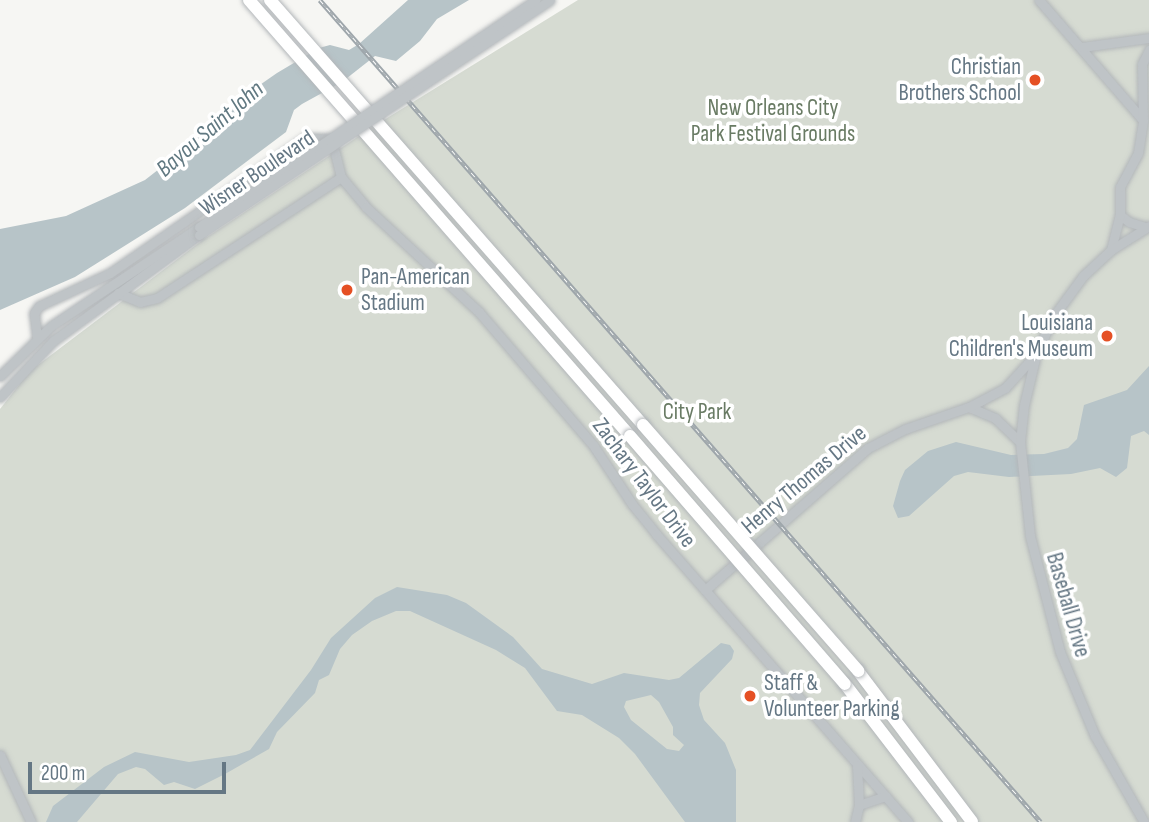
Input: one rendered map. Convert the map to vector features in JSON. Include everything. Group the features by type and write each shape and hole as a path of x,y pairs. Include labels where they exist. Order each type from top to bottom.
{"highway":[{"path":"250,0 845,684 951,822"},
{"path":"270,0 859,671 972,822"}],"street":[{"name":"Wisner Boulevard","path":"2,390 53,341 135,282 199,231 536,0"},
{"name":"Wisner Boulevard","path":"0,376 51,326 550,0"},
{"path":"1039,0 1143,120"},
{"path":"1082,47 1149,38"},
{"path":"1111,250 1120,215 1120,187 1138,153 1143,120 1142,64 1149,50"},
{"name":"Zachary Taylor Drive","path":"35,320 39,306 110,273 306,138 327,139 333,145 341,177 392,233 479,312 593,445 632,504 908,822"},
{"path":"118,293 140,302 157,298 341,177"},
{"path":"1120,215 1129,222 1147,226"},
{"name":"Henry Thomas Drive","path":"705,590 868,447 905,429 969,407 1005,388 1036,354 1065,299 1111,250 1147,226"},
{"path":"135,282 135,294 140,302"},
{"path":"37,337 35,320 51,326"},
{"name":"Baseball Drive","path":"1036,354 1024,405 1021,446 1024,490 1037,568 1067,671 1095,736 1144,822"},
{"path":"969,407 995,418 1021,446"},
{"path":"0,755 31,822"},
{"path":"855,822 859,805 856,765"},
{"path":"859,805 885,796"}],"green space":[{"name":"City Park","path":"578,0 1149,0 1149,822 0,822 0,409 30,371 204,239 371,128"}],"water":[{"name":"Bayou Saint John","path":"408,0 469,0 437,19 420,41 396,61 375,56 342,82 302,104 294,110 286,132 185,208 75,277 0,310 0,229 66,216 145,180 186,148 231,105 277,73 319,48 330,45 349,50"},
{"path":"1149,366 1149,435 1144,431 1131,436 1127,468 1116,477 1100,468 1071,474 1009,477 968,472 954,476 909,516 898,518 893,506 900,481 905,470 928,451 956,442 1011,455 1044,454 1068,448 1077,439 1084,405 1127,390"},
{"path":"397,587 447,595 466,603 513,637 542,669 592,684 624,673 669,680 679,678 721,643 730,645 734,651 732,659 700,693 699,705 704,720 725,743 736,770 736,822 685,822 635,754 619,738 582,715 557,711 525,668 496,650 410,611 396,611 372,621 352,635 340,649 329,675 319,680 315,693 277,732 269,749 195,789 174,782 164,785 145,769 136,767 118,774 77,822 46,822 53,806 104,767 135,752 189,762 236,755 250,750 311,670 331,638 375,598","holes":["651,695 659,702 673,727 673,735 684,745 679,751 667,749 631,720 624,707 626,701"]}],"railway":[{"path":"320,0 1041,822"}],"place":[{"name":"Christian Brothers School","path":"1035,80"},
{"name":"Pan-American Stadium","path":"347,290"},
{"name":"Louisiana Children's Museum","path":"1107,336"},
{"name":"Staff & Volunteer Parking","path":"750,696"}],"park label":[{"name":"New Orleans City Park Festival Grounds","path":"773,121"}]}
